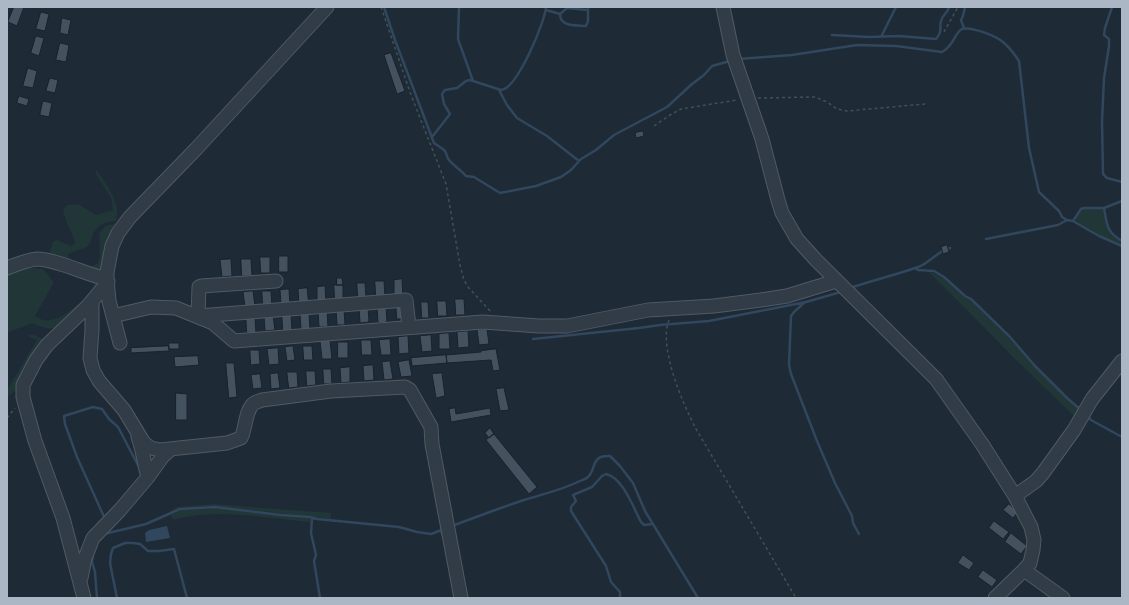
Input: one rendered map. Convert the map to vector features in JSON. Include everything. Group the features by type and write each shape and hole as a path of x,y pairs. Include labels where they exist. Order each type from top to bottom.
{"street":[{"path":"120,343 109,301 107,272 112,246 118,233 130,217 196,150 327,7"},
{"path":"723,7 733,55 762,139 782,213 798,239 816,260 936,379 982,444 1015,496 1031,527 1034,540 1030,563 995,598"},
{"path":"7,268 16,264 39,259 56,262 108,281"},
{"path":"84,598 63,518 35,441 23,397 23,385 36,360 47,345 92,302 108,281"},
{"path":"198,316 199,287 201,286 276,281"},
{"path":"113,316 151,307 176,308 213,323 234,341 482,322 538,326 567,326 648,310 714,306 781,297 836,281"},
{"path":"198,316 406,300 409,327"},
{"path":"92,302 90,358 94,370 99,381 124,410 138,435 150,448 160,450 227,443 241,438 245,431 248,413 253,404 262,400 331,391 405,387 410,390 431,427 432,444 461,598"},
{"path":"1015,496 1036,480 1043,472 1074,430 1092,399 1122,361"},
{"path":"138,435 143,449 144,464 148,477"},
{"path":"80,583 82,570 93,538 120,510 148,477 163,456 171,449"},
{"path":"1024,570 1063,598"}],"path":[{"path":"381,7 411,95 446,184 460,266 464,280 468,287 493,314 496,323"},
{"path":"944,32 958,7"},
{"path":"654,126 681,109 748,98 815,97 827,102 837,109 848,111 925,104"},
{"path":"676,308 668,320 666,339 677,388 696,429 796,598"}],"green space":[{"path":"96,169 115,200 117,207 116,221 104,223 98,227 88,246 68,254 68,258 90,267 98,263 100,254 99,234 105,226 114,224 102,271 48,257 53,242 57,240 71,246 75,243 63,210 67,205 78,204 96,215 113,210 111,198 96,174"},
{"path":"1086,208 1104,208 1108,228 1117,239 1122,242 1122,245 1100,236 1075,220"},
{"path":"19,267 43,269 54,282 35,316 43,320 58,318 79,303 94,285 90,279 99,281 100,287 79,310 61,326 50,328 32,323 7,333 7,271"},
{"path":"929,272 938,275 947,281 962,295 969,299 1048,381 1081,411 1077,419 1015,359"},
{"path":"29,334 35,335 43,341 18,390 9,395 7,401 7,390 37,340 29,337"},
{"path":"213,504 331,513 331,519 215,506 181,508 169,513 177,507"},
{"path":"215,508 311,518 310,522 259,516 224,514 190,516 174,520 170,515 181,510"}],"water":[{"path":"167,526 170,538 146,542 145,533 149,530"}],"building":[{"path":"14,7 24,7 17,26 8,22"},
{"path":"41,12 49,14 45,31 36,29"},
{"path":"62,18 71,20 68,35 60,33"},
{"path":"36,36 44,38 39,56 31,53"},
{"path":"60,43 69,45 66,62 56,60"},
{"path":"391,53 405,91 397,94 384,55"},
{"path":"28,68 37,71 33,88 23,86"},
{"path":"50,78 58,80 55,93 46,91"},
{"path":"19,96 29,99 27,106 17,103"},
{"path":"43,101 52,103 49,117 40,115"},
{"path":"643,131 644,136 636,138 635,133"},
{"path":"947,245 949,252 943,254 941,247"},
{"path":"279,256 288,256 288,272 279,272"},
{"path":"260,257 270,257 270,273 261,273"},
{"path":"231,259 232,276 222,277 220,260"},
{"path":"241,259 251,259 252,276 242,276"},
{"path":"337,278 342,278 343,285 337,285"},
{"path":"402,279 403,298 394,295 394,280"},
{"path":"375,281 384,281 385,296 376,297"},
{"path":"357,283 365,283 366,298 358,298"},
{"path":"334,285 343,285 343,300 335,301"},
{"path":"325,286 326,303 317,304 317,287"},
{"path":"307,288 309,305 299,306 298,289"},
{"path":"289,289 290,305 281,305 280,290"},
{"path":"253,291 255,306 245,307 243,292"},
{"path":"262,291 271,291 272,307 263,307"},
{"path":"455,299 464,299 465,315 456,315"},
{"path":"437,301 446,301 447,316 438,316"},
{"path":"421,302 428,302 429,318 422,318"},
{"path":"386,305 387,322 378,323 377,306"},
{"path":"396,305 405,305 406,319 397,319"},
{"path":"368,307 369,322 360,323 359,308"},
{"path":"344,309 345,325 337,325 336,310"},
{"path":"327,310 328,327 319,327 318,311"},
{"path":"309,313 310,330 301,330 300,314"},
{"path":"282,314 291,314 292,330 283,331"},
{"path":"273,315 275,330 265,331 264,316"},
{"path":"246,317 255,317 256,333 247,333"},
{"path":"487,329 489,344 479,345 477,330"},
{"path":"468,331 469,347 458,348 457,332"},
{"path":"449,333 450,349 439,349 439,334"},
{"path":"431,335 432,351 422,352 420,336"},
{"path":"408,336 409,353 399,354 398,337"},
{"path":"390,339 391,355 381,355 379,340"},
{"path":"330,340 332,359 322,359 320,341"},
{"path":"361,340 371,340 372,355 362,355"},
{"path":"338,342 348,342 348,358 338,358"},
{"path":"169,343 179,343 179,349 169,349"},
{"path":"169,346 169,351 131,353 131,348"},
{"path":"293,346 295,360 287,361 285,347"},
{"path":"303,346 312,346 313,360 304,360"},
{"path":"278,348 279,364 269,365 267,349"},
{"path":"496,349 500,370 493,371 491,360 447,363 446,355"},
{"path":"250,350 259,350 260,364 251,365"},
{"path":"446,355 447,363 412,366 411,358"},
{"path":"198,356 199,365 175,367 174,357"},
{"path":"409,360 412,376 401,377 398,362"},
{"path":"390,361 393,379 384,380 382,362"},
{"path":"226,363 234,363 237,397 229,398"},
{"path":"373,365 374,380 364,381 363,366"},
{"path":"350,367 350,382 341,383 340,368"},
{"path":"323,369 331,369 332,384 324,384"},
{"path":"306,371 315,371 316,385 307,386"},
{"path":"287,372 297,372 298,387 289,388"},
{"path":"278,373 280,388 271,389 270,374"},
{"path":"442,373 445,396 436,398 432,374"},
{"path":"260,374 262,388 253,389 251,375"},
{"path":"504,388 509,410 500,411 496,389"},
{"path":"176,393 187,394 187,420 176,420"},
{"path":"455,408 456,414 490,408 491,415 451,422 449,409"},
{"path":"490,428 494,434 489,438 485,433"},
{"path":"494,434 537,487 529,494 486,440"},
{"path":"1009,504 1018,512 1013,518 1003,510"},
{"path":"994,521 1009,532 1003,539 989,528"},
{"path":"1011,533 1027,546 1021,554 1005,542"},
{"path":"963,555 974,563 969,570 958,563"},
{"path":"983,570 997,580 992,587 978,577"}],"waterway":[{"path":"384,7 434,143 445,151 449,160 466,176 474,177 500,193 536,186 561,177 571,170 581,159 596,150 614,135 667,107 704,75 712,66 730,61"},
{"path":"459,7 458,39 473,81"},
{"path":"432,137 450,114 444,104 442,94 445,90 457,88 466,81 470,80 501,90 507,87 515,79 536,40 546,7"},
{"path":"546,10 560,14 561,18 566,23 586,26 588,21 588,7"},
{"path":"881,37 896,7"},
{"path":"832,35 869,37 899,36 936,39 940,32 940,23 949,7"},
{"path":"964,28 961,20 965,7"},
{"path":"1112,7 1104,35 1109,39 1109,46 1104,78 1102,121 1103,174 1107,178 1122,182"},
{"path":"560,14 567,8 587,10"},
{"path":"738,59 792,55 857,45 896,46 942,52 952,43 957,33 966,28 977,30 995,37 1005,44 1019,61 1029,148 1039,192 1059,211 1062,217 1122,246"},
{"path":"499,90 507,105 517,118 547,136 579,161"},
{"path":"1073,221 1081,209 1104,208 1122,201"},
{"path":"1104,208 1110,231 1122,241"},
{"path":"986,239 1058,225 1067,220"},
{"path":"850,288 918,267 950,248"},
{"path":"915,268 918,270 934,271 944,277 965,296 971,299 1010,337 1035,366 1081,410"},
{"path":"533,339 709,321 806,302 841,292"},
{"path":"805,302 791,316 789,365 791,374 817,441 859,534"},
{"path":"105,519 77,457 65,424 64,416 93,407 102,409 109,419 118,427 140,469"},
{"path":"1087,416 1091,420 1122,437"},
{"path":"452,526 585,479 591,474 595,463 599,458 610,456 633,483 645,511 698,598"},
{"path":"620,598 620,592 611,582 606,566 571,511 571,507 576,501 573,495 592,487 602,476 606,474 618,481 631,501 641,522 644,525 652,524"},
{"path":"104,534 146,524 180,509 215,507 399,527 431,534 444,529"},
{"path":"312,518 311,533 316,555 314,561 320,598"},
{"path":"441,530 444,539"},
{"path":"117,598 110,563 111,554 113,548 125,543 140,544 148,551 174,549 187,598"},
{"path":"93,555 92,562 95,572 97,598"}]}
